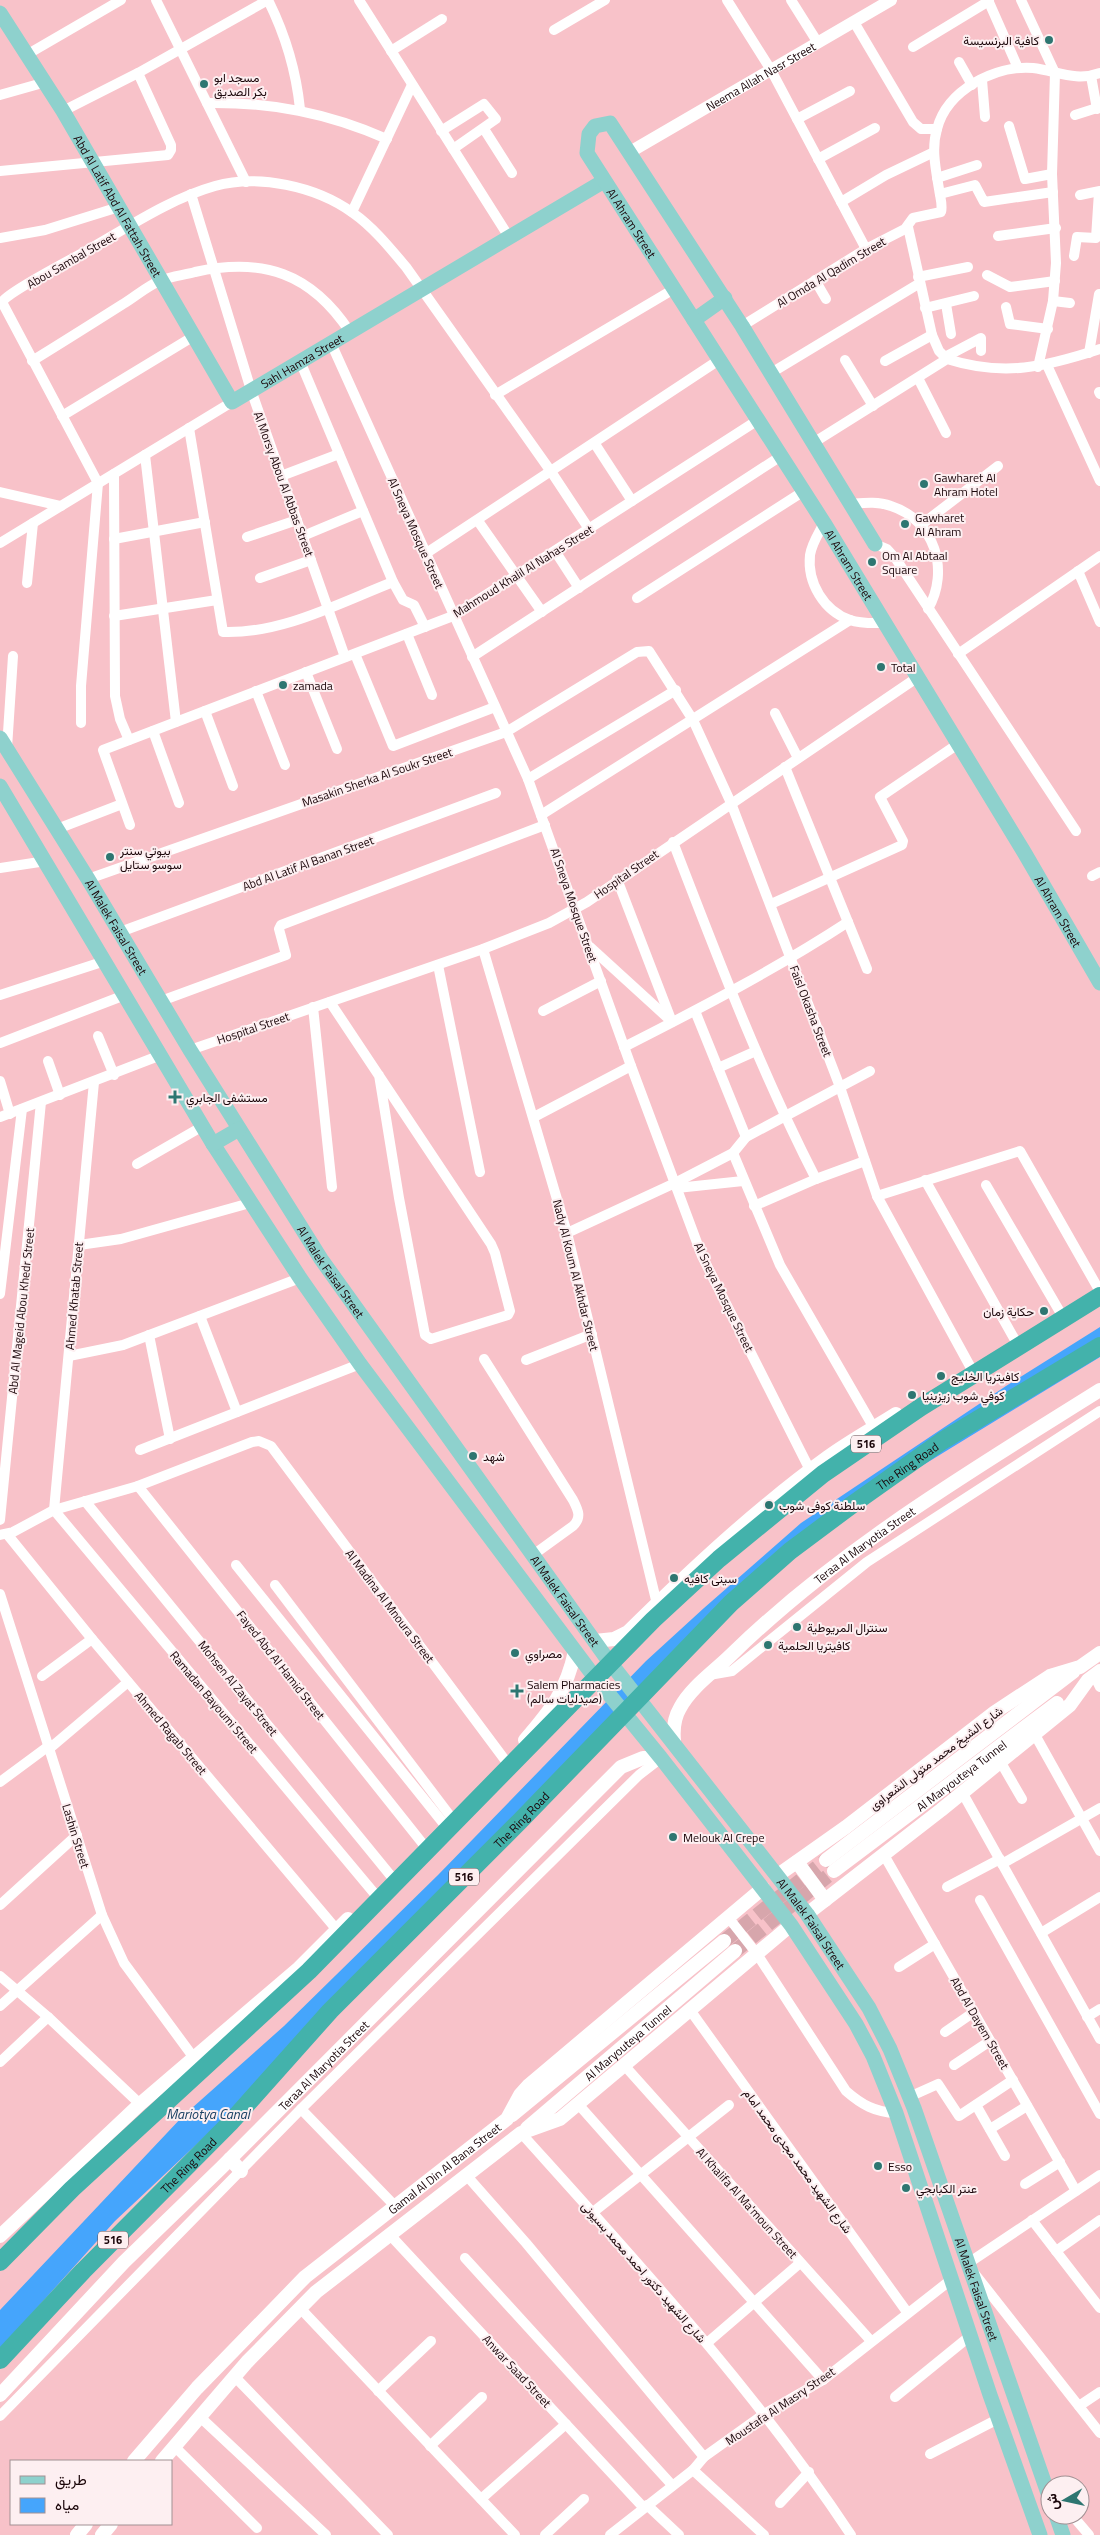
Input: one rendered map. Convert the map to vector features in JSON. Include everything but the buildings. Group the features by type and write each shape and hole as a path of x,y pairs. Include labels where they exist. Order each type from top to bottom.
{"highway":[{"name":"516","path":"0,2262 72,2189 309,1971 654,1620 719,1559 822,1474 1099,1290"},
{"name":"The Ring Road","path":"0,2360 83,2270 230,2123 330,2010 520,1822 732,1603 790,1552 853,1504 942,1441 1100,1346"}],"main road":[{"name":"Abd Al Latif Abd Al Fattah Street","path":"0,14 46,82 232,402"},
{"name":"Al Ahram Street","path":"630,152 610,122 600,123 592,129 587,153 824,522 1100,983"},
{"path":"630,152 742,326 875,544"},
{"name":"Sahl Hamza Street","path":"232,402 604,181"},
{"path":"694,320 724,298"},
{"name":"Al Malek Faisal Street","path":"4,744 239,1129 346,1294 605,1656 674,1741 808,1914 869,2008 890,2049 910,2097 1042,2475"},
{"name":"Al Malek Faisal Street","path":"0,786 213,1144 300,1278 360,1364 590,1671 661,1758 791,1925 856,2024 873,2056 896,2113 998,2419 1040,2535"},
{"path":"213,1144 239,1129"},
{"path":"595,1641 608,1641 621,1636 743,1524 810,1470 1015,1340 1099,1290"},
{"name":"Teraa Al Maryotia Street","path":"674,1741 674,1723 680,1708 709,1676 784,1605 857,1547 917,1505 1100,1390"},
{"path":"0,2236 140,2104 299,1968 448,1821 552,1710 566,1682 575,1651"},
{"name":"شارع الشيخ محمد متولى الشعراوى","path":"778,1875 995,1712 1050,1676 1080,1667 1100,1653"},
{"name":"Al Maryouteya Tunnel","path":"1080,1667 830,1866 1095,1678"},
{"path":"808,1914 1070,1705 1095,1678"},
{"name":"Teraa Al Maryotia Street","path":"0,2395 124,2262 230,2159 622,1767 643,1758 661,1758"},
{"path":"797,1862 825,1900"},
{"name":"Gamal Al Din Al Bana Street","path":"135,2460 197,2388 278,2304 338,2250 507,2119 520,2095 529,2085 763,1888"},
{"name":"Gamal Al Din Al Bana Street","path":"163,2460 199,2416 316,2292 391,2236 520,2134 551,2124 578,2104 791,1925"},
{"name":"Al Maryouteya Tunnel","path":"507,2119 729,1946 520,2134"},
{"path":"230,2159 241,2171"},
{"path":"1031,2513 1040,2515"},
{"path":"77,2535 85,2525"}],"street":[{"path":"28,54 121,0"},
{"path":"156,0 246,182"},
{"path":"63,111 138,73 268,0 291,52 297,80 300,110"},
{"path":"359,0 509,237"},
{"path":"554,30 605,0"},
{"path":"727,0 771,70 866,249"},
{"path":"792,0 818,43"},
{"name":"Neema Allah Nasr Street","path":"630,152 854,22 876,4 891,0"},
{"path":"1021,0 1055,73 1052,174 1056,228 1055,281 1043,366 1100,481"},
{"path":"912,47 988,1 1018,68"},
{"path":"391,51 442,19"},
{"path":"854,22 913,122 921,129 937,129"},
{"path":"959,62 972,85"},
{"name":"Al Omda Al Qadim Street","path":"742,326 866,249 908,227 913,218 941,212 934,152 937,129 950,104 972,85 999,72 1018,68 1077,77 1096,74"},
{"path":"0,171 165,156 171,150 171,145 138,73"},
{"path":"1075,115 1098,108 1096,74"},
{"path":"982,80 985,117"},
{"path":"0,95 46,82"},
{"path":"352,212 412,85"},
{"path":"797,120 850,91"},
{"path":"207,103 262,104 300,110 348,123 387,139"},
{"path":"442,131 486,104 496,121 453,149"},
{"path":"1009,126 1025,179 1052,174"},
{"path":"818,159 875,128"},
{"path":"484,129 512,173"},
{"path":"841,202 886,175 934,152"},
{"path":"937,178 977,165"},
{"name":"Abou Sambal Street","path":"32,361 2,303 3,299 130,226 191,194 216,186 246,182 300,189 326,198 352,212 389,246 552,473 589,529"},
{"path":"940,194 976,185 984,202 1053,192"},
{"path":"1074,256 1077,237 1096,238 1100,192 1080,195"},
{"name":"Al Morsy Abou Al Abbas Street","path":"191,194 251,390 328,607 392,746 495,708"},
{"path":"0,238 45,230 119,207"},
{"path":"908,227 932,335 939,351 946,358 973,366 999,369 1043,366 1100,349"},
{"path":"998,236 1056,228"},
{"path":"81,723 81,686 98,483 32,361 161,280 235,265 258,267 295,279 321,295 337,312 350,332"},
{"path":"771,373 919,280 968,267"},
{"path":"987,275 1010,287 1055,281"},
{"path":"815,280 826,299"},
{"path":"495,395 674,290"},
{"path":"1088,352 1099,294"},
{"path":"925,308 974,296"},
{"path":"1053,300 1070,303"},
{"path":"946,304 951,334"},
{"path":"1006,308 1010,324 1048,330"},
{"path":"885,361 932,335"},
{"path":"62,416 194,336"},
{"path":"813,443 918,378 946,358 981,338 981,351"},
{"name":"Al Sneya Mosque Street","path":"331,343 528,779 624,1047 702,1256 810,1470"},
{"path":"425,554 552,473 720,360"},
{"path":"845,360 873,406"},
{"path":"300,361 393,582 403,600 414,605 426,627"},
{"path":"918,378 946,433"},
{"name":"Sahl Hamza Street","path":"0,543 232,402"},
{"name":"Mahmoud Khalil Al Nahas Street","path":"122,804 103,750 453,616 758,420"},
{"path":"189,428 223,632 264,629 286,624 393,582"},
{"path":"596,444 632,502"},
{"path":"281,476 339,454"},
{"path":"144,455 176,722"},
{"path":"472,657 781,456"},
{"path":"921,524 998,466"},
{"path":"114,474 115,696 120,718 129,740"},
{"path":"638,598 804,491"},
{"path":"0,492 61,506"},
{"path":"849,504 868,502 891,506 912,516 921,524 932,542 938,561 937,589 928,609"},
{"path":"303,536 363,511"},
{"path":"247,537 297,520"},
{"path":"478,521 542,612"},
{"path":"114,539 205,522"},
{"path":"824,522 810,554 813,582 827,605 850,620 885,623"},
{"path":"27,583 33,523"},
{"path":"875,544 892,554 1076,830"},
{"path":"555,551 579,588"},
{"path":"958,654 1100,556"},
{"path":"260,578 311,560"},
{"path":"1078,572 1100,622"},
{"path":"114,616 217,600"},
{"path":"161,1001 286,955 279,929 280,925 543,820 693,720 850,620"},
{"path":"407,634 432,695"},
{"name":"Masakin Sherka Al Soukr Street","path":"88,879 506,732 637,652 643,650 652,653"},
{"name":"Faisl Okasha Street","path":"652,653 693,720 731,803 840,1087 877,1196 971,1368"},
{"path":"4,744 13,656"},
{"path":"306,672 337,748"},
{"name":"Hospital Street","path":"190,1050 483,949 549,923 575,909 918,677"},
{"path":"528,779 676,690"},
{"path":"256,692 285,765"},
{"path":"205,711 233,786"},
{"path":"775,713 798,758"},
{"path":"153,731 179,802"},
{"path":"771,904 902,845 903,841 880,797 958,744"},
{"path":"785,767 867,969"},
{"name":"Abd Al Latif Al Banan Street","path":"120,932 496,793"},
{"path":"57,829 122,804 130,825"},
{"path":"673,842 756,1052 784,1117 816,1179"},
{"path":"0,868 46,861"},
{"path":"617,879 672,1022"},
{"path":"624,1047 791,959 848,922"},
{"path":"588,945 672,1022"},
{"name":"Nady Al Koum Al Akhdar Street","path":"483,949 567,1233 657,1604"},
{"path":"0,995 105,960"},
{"path":"438,964 480,1172"},
{"path":"543,1011 601,981"},
{"path":"0,1043 126,995"},
{"path":"330,1002 379,1075 493,1248 510,1311 507,1315 427,1338 400,1208 379,1075"},
{"path":"313,1008 332,1187"},
{"path":"695,1011 746,1137"},
{"path":"98,1036 114,1075"},
{"path":"718,1068 756,1052"},
{"path":"0,1081 5,1115 114,1075 161,1055"},
{"path":"48,1061 60,1095"},
{"path":"534,1117 631,1066"},
{"path":"567,1233 676,1186 732,1153 746,1137 870,1071"},
{"name":"Ahmed Khatab Street","path":"54,1510 94,1082"},
{"name":"Abd Al Mageid Abou Khedr Street","path":"0,1520 41,1102"},
{"path":"0,1294 22,1109"},
{"path":"136,1164 203,1126"},
{"path":"877,1196 1020,1151 1099,1290"},
{"path":"732,1153 780,1266 874,1428"},
{"path":"754,1206 816,1179 865,1162"},
{"path":"925,1180 1015,1340"},
{"path":"676,1186 743,1181"},
{"path":"986,1185 1060,1312"},
{"path":"79,1245 121,1239 250,1203"},
{"path":"68,1356 105,1349 149,1335 300,1278"},
{"path":"200,1316 237,1412"},
{"path":"526,1360 592,1334"},
{"path":"149,1335 170,1439"},
{"path":"484,1359 573,1500 579,1515 578,1521 573,1526 533,1554"},
{"path":"140,1450 360,1364"},
{"path":"709,1676 732,1672 867,1562 1100,1411"},
{"name":"Al Madina Al Mnoura Street","path":"138,1486 252,1442 265,1442 275,1451 505,1760"},
{"path":"4,1534 54,1510 138,1486"},
{"name":"Fayed Abd Al Hamid Street","path":"138,1486 423,1844"},
{"name":"Mohsen Al Zayat Street","path":"85,1501 391,1876"},
{"name":"Ramadan Bayoumi Street","path":"54,1510 374,1893"},
{"name":"Ahmed Ragab Street","path":"4,1534 337,1930"},
{"path":"236,1565 448,1821"},
{"path":"275,1585 448,1821"},
{"name":"Lashin Street","path":"0,1594 27,1684 77,1835 85,1867 102,1914 124,1963 194,2058"},
{"path":"42,1676 92,1639"},
{"path":"0,1782 49,1747 128,1682"},
{"path":"1034,1733 1100,1851"},
{"path":"0,2416 301,2109 639,1775 661,1758"},
{"path":"1000,1761 1022,1799"},
{"path":"962,1792 1100,2040"},
{"path":"947,1886 1001,1862 1100,1808"},
{"path":"0,1905 77,1835"},
{"name":"Abd Al Dayem Street","path":"884,1854 1076,2191"},
{"path":"1041,1933 1100,1897"},
{"path":"980,1900 1100,2114"},
{"path":"0,2006 102,1914"},
{"path":"728,1917 757,1954 846,2091 858,2102 871,2109 896,2113"},
{"path":"899,1967 935,1944"},
{"path":"0,1976 48,2017 140,2104"},
{"path":"1087,2017 1100,2009"},
{"name":"شارع الشهيد محمد مجدى محمد امام","path":"690,2010 906,2312"},
{"path":"945,2032 974,2012"},
{"path":"0,2062 48,2017"},
{"path":"954,2065 990,2040"},
{"name":"Al Khalifa Al Ma'moun Street","path":"624,2065 871,2341"},
{"path":"910,2097 938,2084 959,2116 1013,2080"},
{"path":"578,2104 822,2380"},
{"path":"976,2105 1005,2156"},
{"path":"592,2213 729,2106"},
{"path":"990,2129 1027,2106"},
{"path":"301,2109 395,2206"},
{"name":"شارع الشهيد دكتور احمد محمد بسيونى","path":"520,2134 707,2343 809,2472 851,2535"},
{"path":"1025,2184 1060,2162"},
{"path":"1100,2175 967,2264 1100,2433"},
{"path":"467,2176 526,2243 704,2457"},
{"path":"1032,2220 1099,2306"},
{"path":"1056,2251 1100,2220"},
{"name":"Anwar Saad Street","path":"391,2236 566,2424 645,2506 679,2535"},
{"path":"465,2258 672,2485"},
{"path":"707,2343 800,2263"},
{"name":"Moustafa Al Masry Street","path":"610,2535 693,2470 704,2457 764,2414 822,2380 906,2312 952,2279"},
{"path":"300,2308 515,2535"},
{"path":"895,2397 970,2336"},
{"path":"378,2391 431,2341"},
{"path":"235,2377 388,2535"},
{"path":"1079,2406 1100,2392"},
{"path":"430,2446 482,2397"},
{"path":"199,2416 326,2535"},
{"path":"930,2454 998,2419"},
{"path":"480,2499 566,2424"},
{"path":"174,2446 257,2528"},
{"path":"693,2470 764,2535"},
{"path":"780,2503 809,2472"},
{"path":"545,2535 584,2499"},
{"path":"1080,2525 1089,2535"}],"water":[{"name":"Mariotya Canal","path":"1100,1327 1100,1357 866,1500 736,1600 312,2036 115,2221 0,2349 0,2310 183,2116 284,2026 438,1875 646,1661 801,1523 1006,1386"}],"tunnel":[{"path":"724,1941 826,1860"},
{"path":"735,1951 834,1871"}],"place":[{"name":"كافية البرنسيسة","path":"1049,40"},
{"name":"مسجد ابو بكر الصديق","path":"204,84"},
{"name":"Gawharet Al Ahram Hotel","path":"924,484"},
{"name":"Gawharet Al Ahram","path":"905,524"},
{"name":"Om Al Abtaal Square","path":"872,562"},
{"name":"Total","path":"881,667"},
{"name":"zamada","path":"283,685"},
{"name":"بيوتي سنتر سوسو ستايل","path":"110,857"},
{"name":"مستشفى الجابري","path":"175,1097"},
{"name":"حكاية زمان","path":"1044,1311"},
{"name":"كافيتريا الخليج","path":"941,1376"},
{"name":"كوفي شوب زيزينيا","path":"912,1395"},
{"name":"شهد","path":"473,1456"},
{"name":"سلطنة كوفى شوب","path":"769,1505"},
{"name":"سيتى كافيه","path":"674,1578"},
{"name":"سنترال المريوطية","path":"797,1627"},
{"name":"كافيتريا الحلمية","path":"768,1645"},
{"name":"مصراوي","path":"515,1653"},
{"name":"Salem Pharmacies (صيدليات سالم)","path":"517,1691"},
{"name":"Melouk Al Crepe","path":"673,1837"},
{"name":"Esso","path":"878,2166"},
{"name":"عنتر الكبابجي","path":"906,2188"}]}
